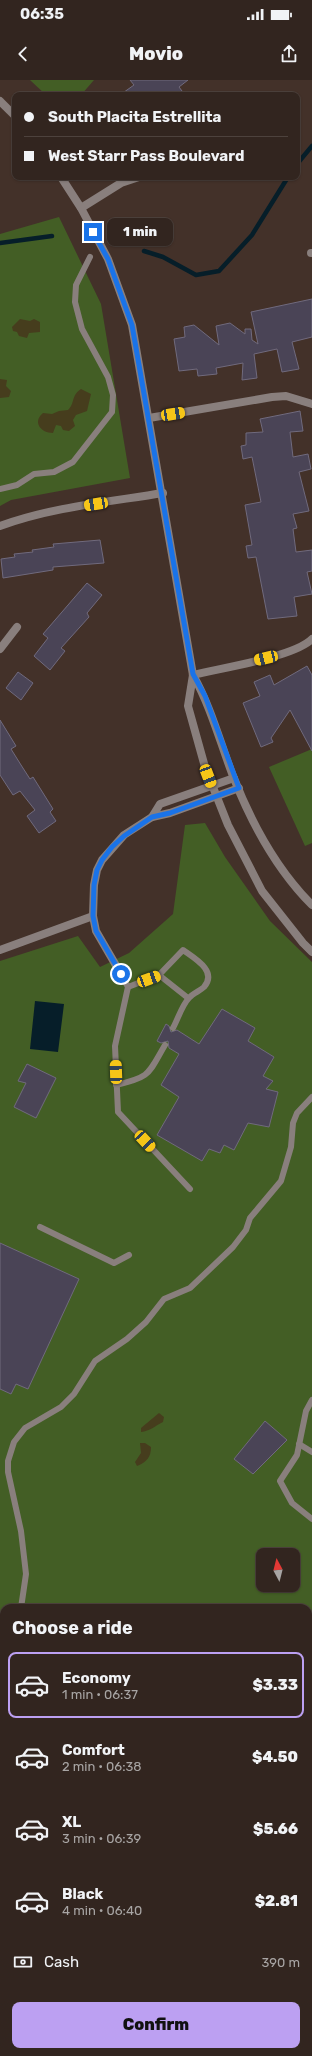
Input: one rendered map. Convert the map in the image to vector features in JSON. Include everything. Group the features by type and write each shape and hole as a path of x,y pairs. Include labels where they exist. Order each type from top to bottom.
{"street":[{"path":"0,101 12,113"},
{"path":"63,180 81,208 108,259 132,325 163,493 193,674 188,706 205,767 216,796 243,855 262,891 303,943 312,952"},
{"path":"81,208 121,183 130,180"},
{"path":"148,418 272,397 286,396 312,404"},
{"path":"0,526 22,518 163,493"},
{"path":"0,649 17,626"},
{"path":"193,674 290,652 306,645 312,639"},
{"path":"193,674 205,696 234,778 260,835 287,876 312,905"},
{"path":"152,817 160,804 234,778"},
{"path":"121,974 96,931 93,916 94,885 97,870 102,860 112,847 124,836 152,817 170,813 239,788"},
{"path":"0,950 93,916"}],"lane":[{"path":"0,488 17,485 34,474 54,472 73,462 112,412 113,395 108,376 82,329 75,302 76,285 90,256"},
{"path":"128,987 159,976 183,950 208,972 209,978 204,987 188,998 173,1028"},
{"path":"121,974 128,987 115,1046 118,1112 190,1189"},
{"path":"159,976 188,998"},
{"path":"116,1085 136,1080 147,1075 165,1045"},
{"path":"22,1604 26,1574 21,1531 8,1472 8,1461 14,1442 25,1428 60,1406 74,1394 95,1361 127,1339 146,1322 164,1300 190,1288 233,1248 246,1230 250,1218 281,1181 291,1147 293,1123 297,1114 312,1097"},
{"path":"40,1227 114,1263 129,1255"},
{"path":"312,1400 306,1411 297,1455 280,1481 292,1503 312,1519"},
{"path":"299,1444 312,1452"}],"green space":[{"path":"30,80 94,80 84,92 43,92"},
{"path":"59,217 101,304 130,478 11,500 0,506 0,234"},
{"path":"312,749 312,843 305,846 269,767"},
{"path":"205,823 225,857 270,921 312,962 312,1604 0,1604 0,961 78,936 100,967 129,953 173,914 185,825"}],"sand":[{"path":"20,319 30,321 34,319 40,322 40,332 29,333 27,338 19,336 17,332 13,331 12,327"},
{"path":"0,379 7,380 6,386 11,391 9,397 0,398"},
{"path":"81,389 91,394 87,411 76,415 73,420 75,426 69,431 63,430 61,426 56,425 53,433 49,433 39,426 38,420 43,413 52,414 59,411 68,410 72,405 74,397"},
{"path":"159,1413 164,1417 163,1422 141,1432 141,1428"},
{"path":"140,1443 145,1443 151,1447 151,1451 148,1459 137,1466 135,1462 141,1453"}],"water":[{"path":"35,1001 64,1004 58,1052 30,1049"}],"building":[{"path":"130,80 188,80 179,87 183,92 124,92 134,85"},
{"path":"312,299 312,337 292,342 299,369 282,372 277,349 254,354 257,378 242,380 243,363 216,368 217,374 198,376 197,369 179,371 174,339 185,337 184,327 194,325 219,345 216,326 230,323 245,334 245,329 251,329 252,340 258,344 251,312"},
{"path":"300,411 303,431 290,432 293,457 308,454 311,469 299,472 309,511 293,514 297,528 293,529 296,552 312,550 312,571 307,572 312,594 294,597 297,616 268,619 256,557 248,558 246,546 252,545 245,505 261,502 252,457 243,459 241,446 246,445 246,433 263,432 260,419"},
{"path":"100,540 104,563 53,567 53,570 3,578 1,559 15,557 14,554 33,552 32,550 54,547 53,544"},
{"path":"87,583 102,595 87,613 89,617 61,648 65,651 50,670 34,656 48,638 43,634"},
{"path":"307,666 312,675 312,751 290,710 271,738 273,742 261,747 243,703 260,696 254,682 270,675 274,685"},
{"path":"18,672 33,683 21,700 6,688"},
{"path":"0,720 16,746 11,749 30,779 33,777 53,809 50,812 56,821 39,833 27,816 35,810 20,791 13,795 0,775"},
{"path":"222,1009 255,1028 248,1041 274,1057 263,1076 273,1081 266,1089 278,1092 269,1127 248,1123 234,1150 224,1145 220,1153 209,1149 202,1161 157,1135 179,1097 161,1085 179,1054 169,1048 168,1041 161,1043 157,1041 166,1024 169,1026 171,1032 177,1030 199,1044"},
{"path":"27,1064 56,1078 36,1118 14,1107 26,1083 18,1081"},
{"path":"0,1243 79,1279 28,1389 16,1384 11,1394 0,1389"},
{"path":"265,1421 287,1440 253,1474 234,1459"}],"waterway":[{"path":"300,160 312,146"},
{"path":"144,251 163,257 196,275 219,271 252,235 286,180"},
{"path":"0,243 52,236"}],"route":[{"path":"93,232 108,259 132,325 163,493 193,674 205,696 234,778 239,788 170,813 152,817 124,836 112,847 102,860 97,870 94,885 93,916 96,931 121,974"}]}
